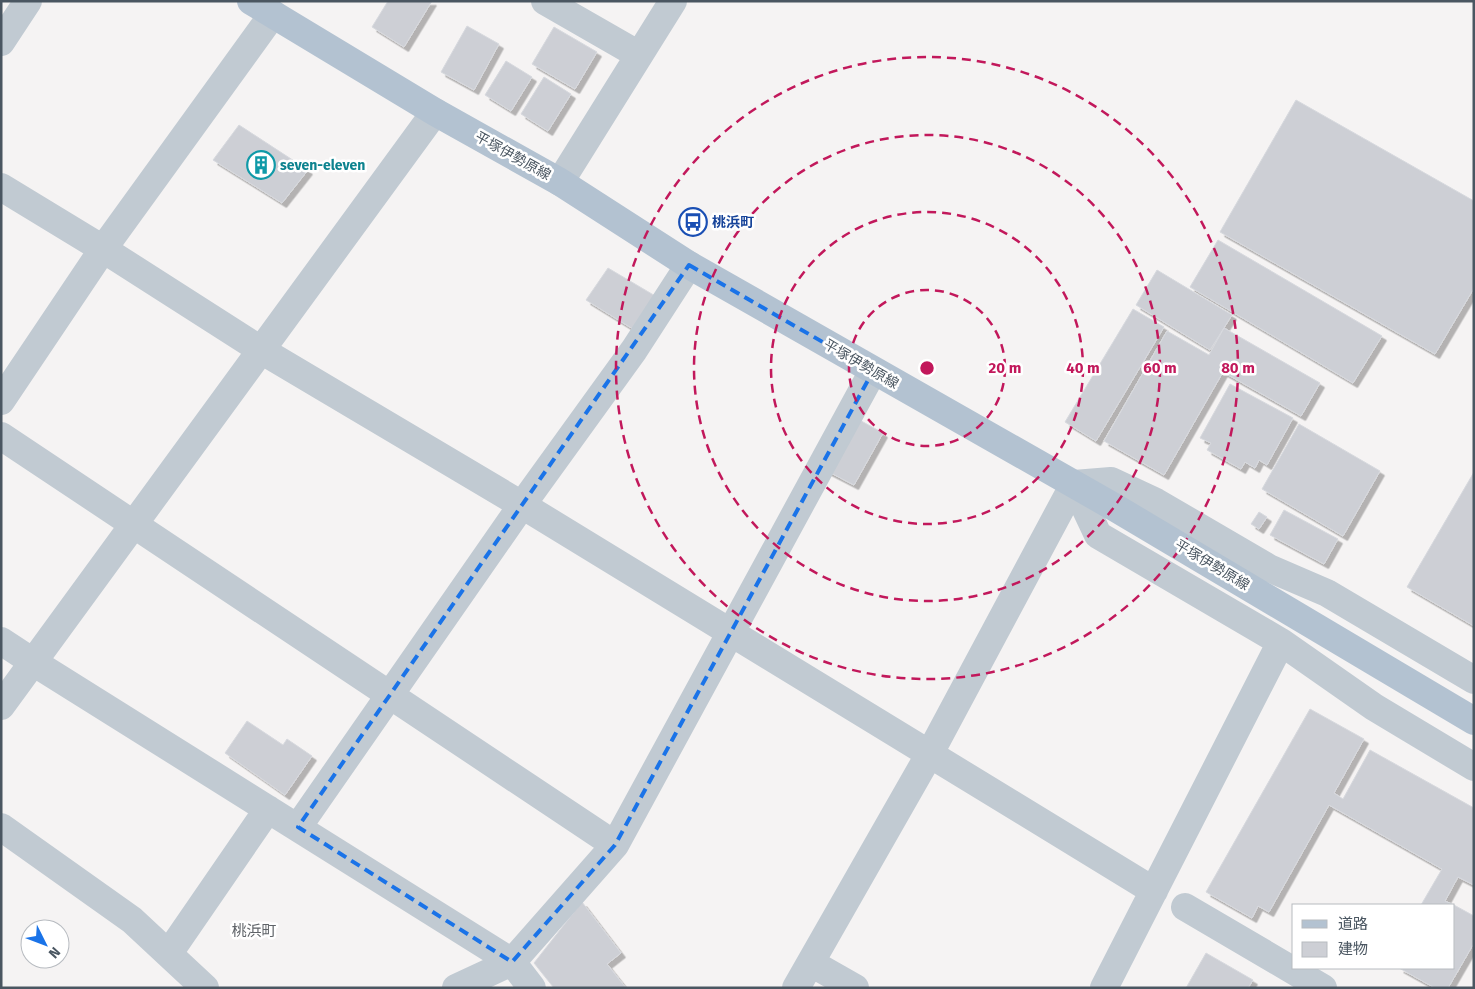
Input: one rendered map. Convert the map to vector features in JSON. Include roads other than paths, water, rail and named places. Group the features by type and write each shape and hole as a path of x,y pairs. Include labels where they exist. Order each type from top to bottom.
{"main road":[{"name":"平塚伊勢原線","path":"273,9 435,112 560,182 689,265 1074,484 1474,721"}],"street":[{"path":"1,42 28,1"},
{"path":"545,1 639,56"},
{"path":"560,182 673,1"},
{"path":"1,401 103,249 273,9"},
{"path":"1,706 435,112"},
{"path":"1,187 103,249 261,350 522,505 1154,891"},
{"path":"298,828 522,505 634,350 689,265"},
{"path":"456,988 512,962 616,845 873,371"},
{"path":"1,436 616,845"},
{"path":"1074,484 1111,481 1156,502 1270,568 1327,593 1474,680"},
{"path":"1074,484 1098,534 1281,642 1374,707 1474,767"},
{"path":"796,988 929,755 1074,484"},
{"path":"1,640 33,662 512,962 532,988"},
{"path":"1104,988 1281,642"},
{"path":"169,953 268,809"},
{"path":"1,827 132,920 205,988"},
{"path":"1185,907 1323,988"},
{"path":"811,963 855,988"}],"place":[{"name":"seven-eleven","path":"261,165"},
{"name":"桃浜町","path":"693,222"}],"district":[{"name":"桃浜町","path":"254,931"}]}
